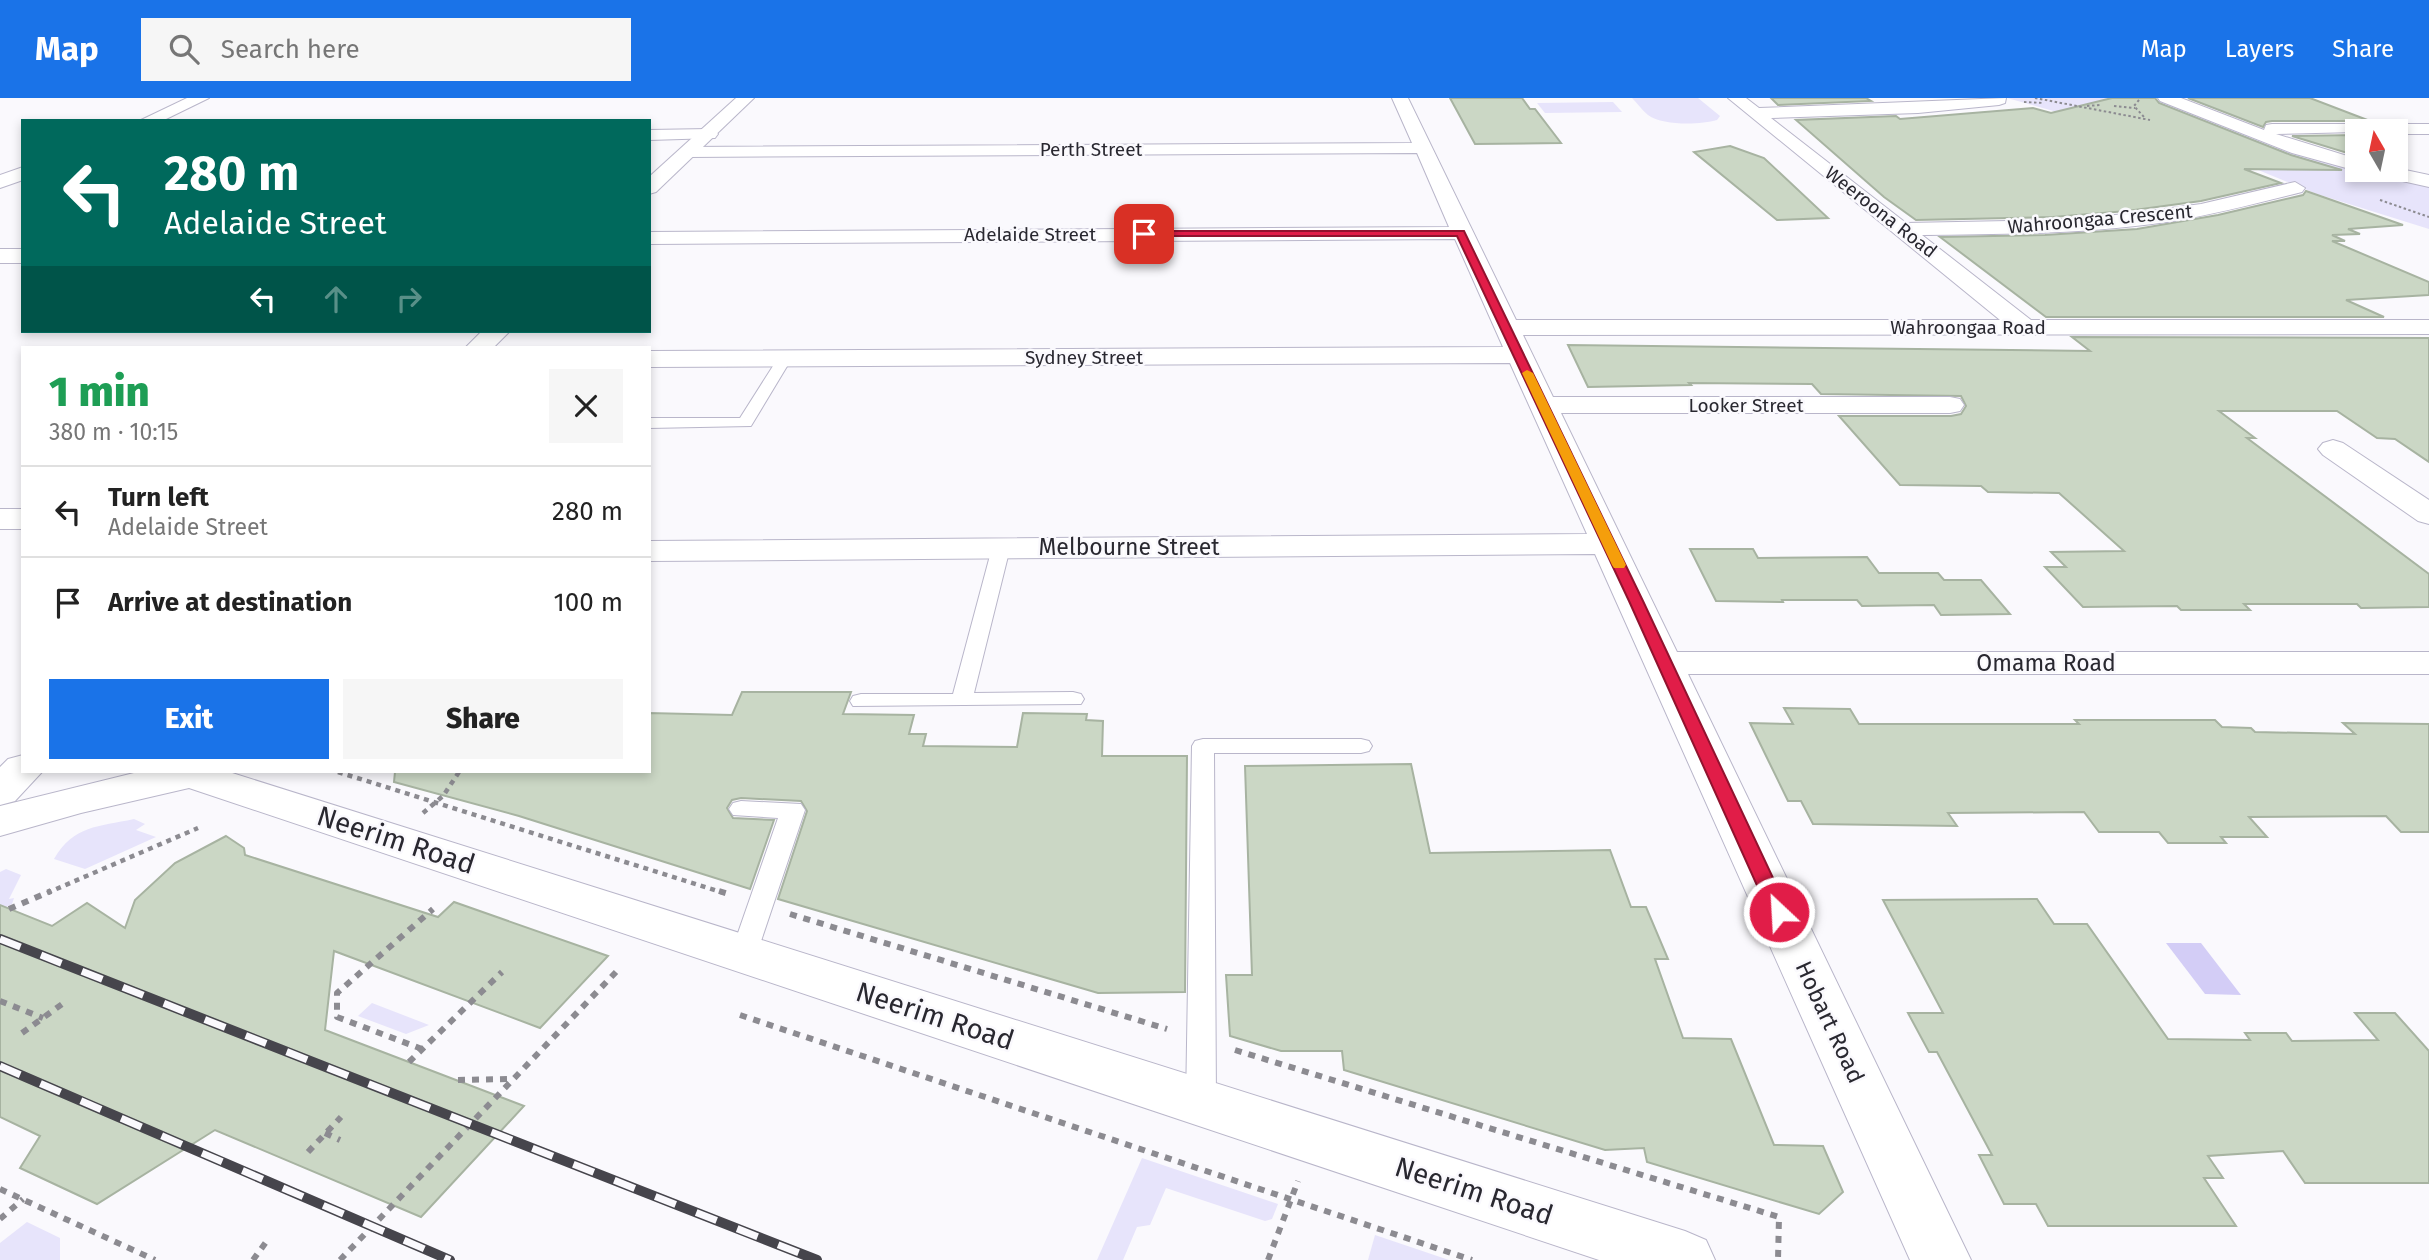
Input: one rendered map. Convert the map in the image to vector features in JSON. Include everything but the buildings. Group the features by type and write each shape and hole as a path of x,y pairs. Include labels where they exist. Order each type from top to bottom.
{"street":[{"path":"152,119 201,98"},
{"path":"651,186 746,98"},
{"name":"Hobart Road","path":"1400,98 1460,233 1609,544 1941,1260"},
{"name":"Weeroona Road","path":"1736,98 2024,327"},
{"path":"2166,98 2298,149 2345,162"},
{"path":"1755,113 1905,108 1998,100"},
{"path":"2249,129 2429,129"},
{"path":"651,135 709,135"},
{"name":"Perth Street","path":"691,150 1422,148"},
{"path":"0,183 21,174"},
{"path":"2408,176 2429,181"},
{"name":"Wahroongaa Crescent","path":"1903,229 2032,227 2120,220 2201,210 2295,188"},
{"name":"Adelaide Street","path":"651,235 1460,233"},
{"path":"0,256 21,256"},
{"name":"Wahroongaa Road","path":"1513,342 2024,327 2429,327"},
{"path":"480,346 495,333"},
{"name":"Sydney Street","path":"651,359 1513,342"},
{"name":"Looker Street","path":"1542,405 1950,405"},
{"path":"2333,449 2429,514"},
{"name":"Melbourne Street","path":"651,551 1609,544"},
{"name":"Omama Road","path":"1664,663 2429,663"},
{"path":"0,791 21,771"},
{"path":"0,821 187,773"},
{"name":"Neerim Road","path":"187,773 391,839 752,929 1201,1103 1685,1260"}],"lane":[{"path":"651,424 745,423 785,358"},
{"path":"962,700 1001,548"},
{"path":"861,701 1073,699"},
{"path":"1201,1103 1203,746 1361,746"},
{"path":"741,809 793,810 752,929"}],"path":[{"path":"2035,98 2052,103"},
{"path":"2021,102 2083,106 2147,119"},
{"path":"2083,106 2100,105"},
{"path":"2115,106 2136,108"},
{"path":"341,773 437,802 752,929 1201,1039 1779,1217 1778,1260"},
{"path":"391,839 437,802 458,773"},
{"path":"9,909 198,828"},
{"path":"422,1049 337,1017 337,993 433,909"},
{"path":"409,1062 502,972"},
{"path":"340,1260 616,972"},
{"path":"0,1001 43,1018"},
{"path":"22,1033 65,1002"},
{"path":"740,1014 1472,1260"},
{"path":"458,1080 513,1079"},
{"path":"308,1152 341,1116"},
{"path":"325,1133 340,1140"},
{"path":"1268,1260 1313,1140"},
{"path":"0,1189 155,1260"},
{"path":"0,1219 23,1199"},
{"path":"253,1260 269,1238"}],"shaded area":[{"path":"1632,98 1698,98 1720,116 1717,120 1701,123 1663,121 1648,115"},
{"path":"2007,98 2152,98 2287,151 2345,164 2345,182 2408,180 2429,184 2429,229 2317,194 2246,165"},
{"path":"1613,102 1622,112 1545,113 1537,103"},
{"path":"134,819 145,824 136,830 156,837 85,869 54,859 70,840 88,829"},
{"path":"6,869 21,875 9,899 14,898 12,904 0,910 0,872"},
{"path":"2166,943 2201,943 2241,995 2205,994"},
{"path":"372,1003 429,1025 406,1034 358,1016"},
{"path":"1142,1158 1278,1204 1272,1219 1265,1221 1166,1188 1150,1225 1137,1227 1123,1260 1097,1260"},
{"path":"27,1222 60,1238 60,1260 0,1260 0,1243"},
{"path":"1375,1235 1449,1260 1368,1260"}],"railway":[{"path":"0,939 817,1260"},
{"path":"0,1066 450,1260"}],"slow traffic":[{"path":"1527,373 1619,565"}],"route":[{"path":"1144,234 1460,233 1636,601 1779,912"}]}
